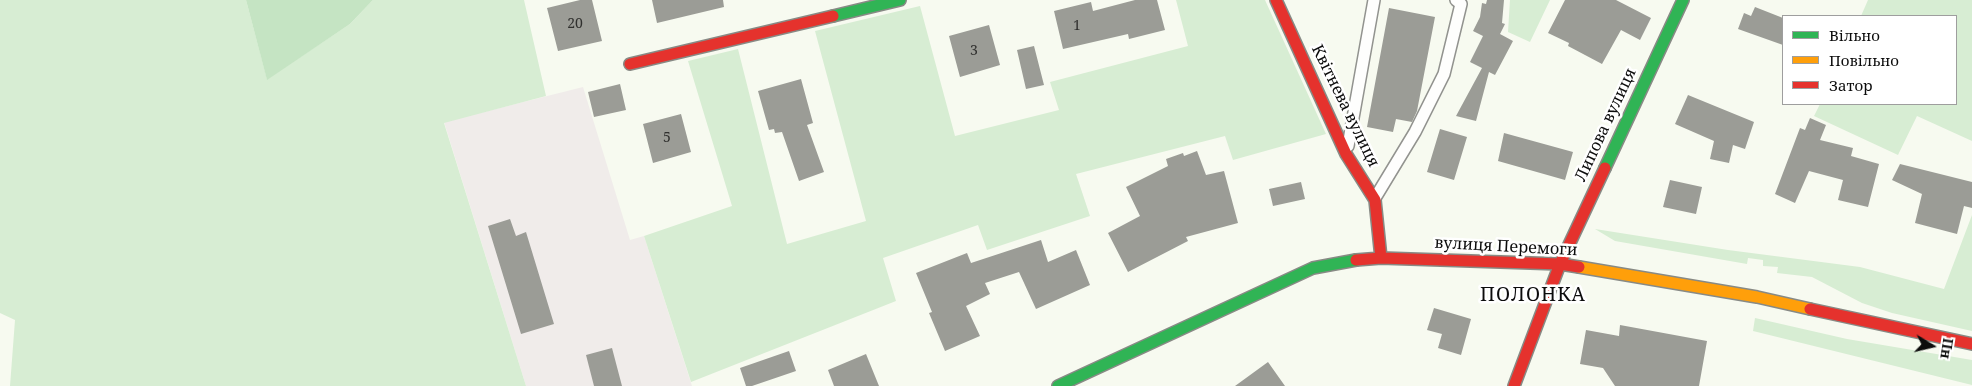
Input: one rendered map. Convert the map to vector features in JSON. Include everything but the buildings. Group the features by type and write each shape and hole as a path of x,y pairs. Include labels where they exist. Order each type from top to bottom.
{"street":[{"path":"630,64 900,0"},
{"name":"Квітнева вулиця","path":"1276,0 1346,154 1375,200 1381,258"},
{"name":"Липова вулиця","path":"1514,386 1560,264 1683,0"},
{"name":"вулиця Перемоги","path":"1058,386 1313,268 1349,261 1381,258 1560,264 1757,296 1972,344"}],"lane":[{"path":"1346,154 1374,0"},
{"path":"1375,200 1415,132 1444,74 1461,4 1456,0"}],"shaded area":[{"path":"583,87 630,240 644,236 692,386 526,386 444,122"}],"green space":[{"path":"0,0 246,0 267,79 350,24 373,0 524,0 546,96 444,123 526,386 10,386 15,320 0,313"},
{"path":"246,0 373,0 350,24 267,80"},
{"path":"1176,0 1265,0 1326,134 1233,160 1225,136 1076,174 1090,216 987,250 978,225 883,258 896,301 691,382 644,236 732,206 688,61 738,49 787,244 866,221 815,31 920,6 955,136 1059,110 1050,82 1188,46"},
{"path":"1510,0 1550,0 1530,42 1508,32"},
{"path":"1868,0 1972,0 1972,141 1917,116 1898,155 1814,116 1820,105 1957,105 1957,15 1861,15"},
{"path":"1972,215 1972,331 1892,313 1862,303 1812,277 1777,273 1778,267 1763,266 1763,260 1748,258 1747,264 1615,241 1595,229 1728,250 1860,267 1944,289"},
{"path":"1755,318 1847,339 1972,360 1972,385 1753,331"}],"traffic: fast":[{"path":"833,16 900,0"},
{"path":"1605,168 1683,0"},
{"path":"1058,386 1313,268 1356,260"}],"traffic: slow":[{"path":"1579,267 1757,297 1810,309"}],"traffic: jam":[{"path":"1276,0 1346,154 1375,200 1381,258"},
{"path":"630,64 833,16"},
{"path":"1514,386 1560,264 1605,168"},
{"path":"1356,260 1381,258 1560,264 1579,267"},
{"path":"1810,309 1972,344"}],"district":[{"name":"ПОЛОНКА","path":"1533,296"}]}
